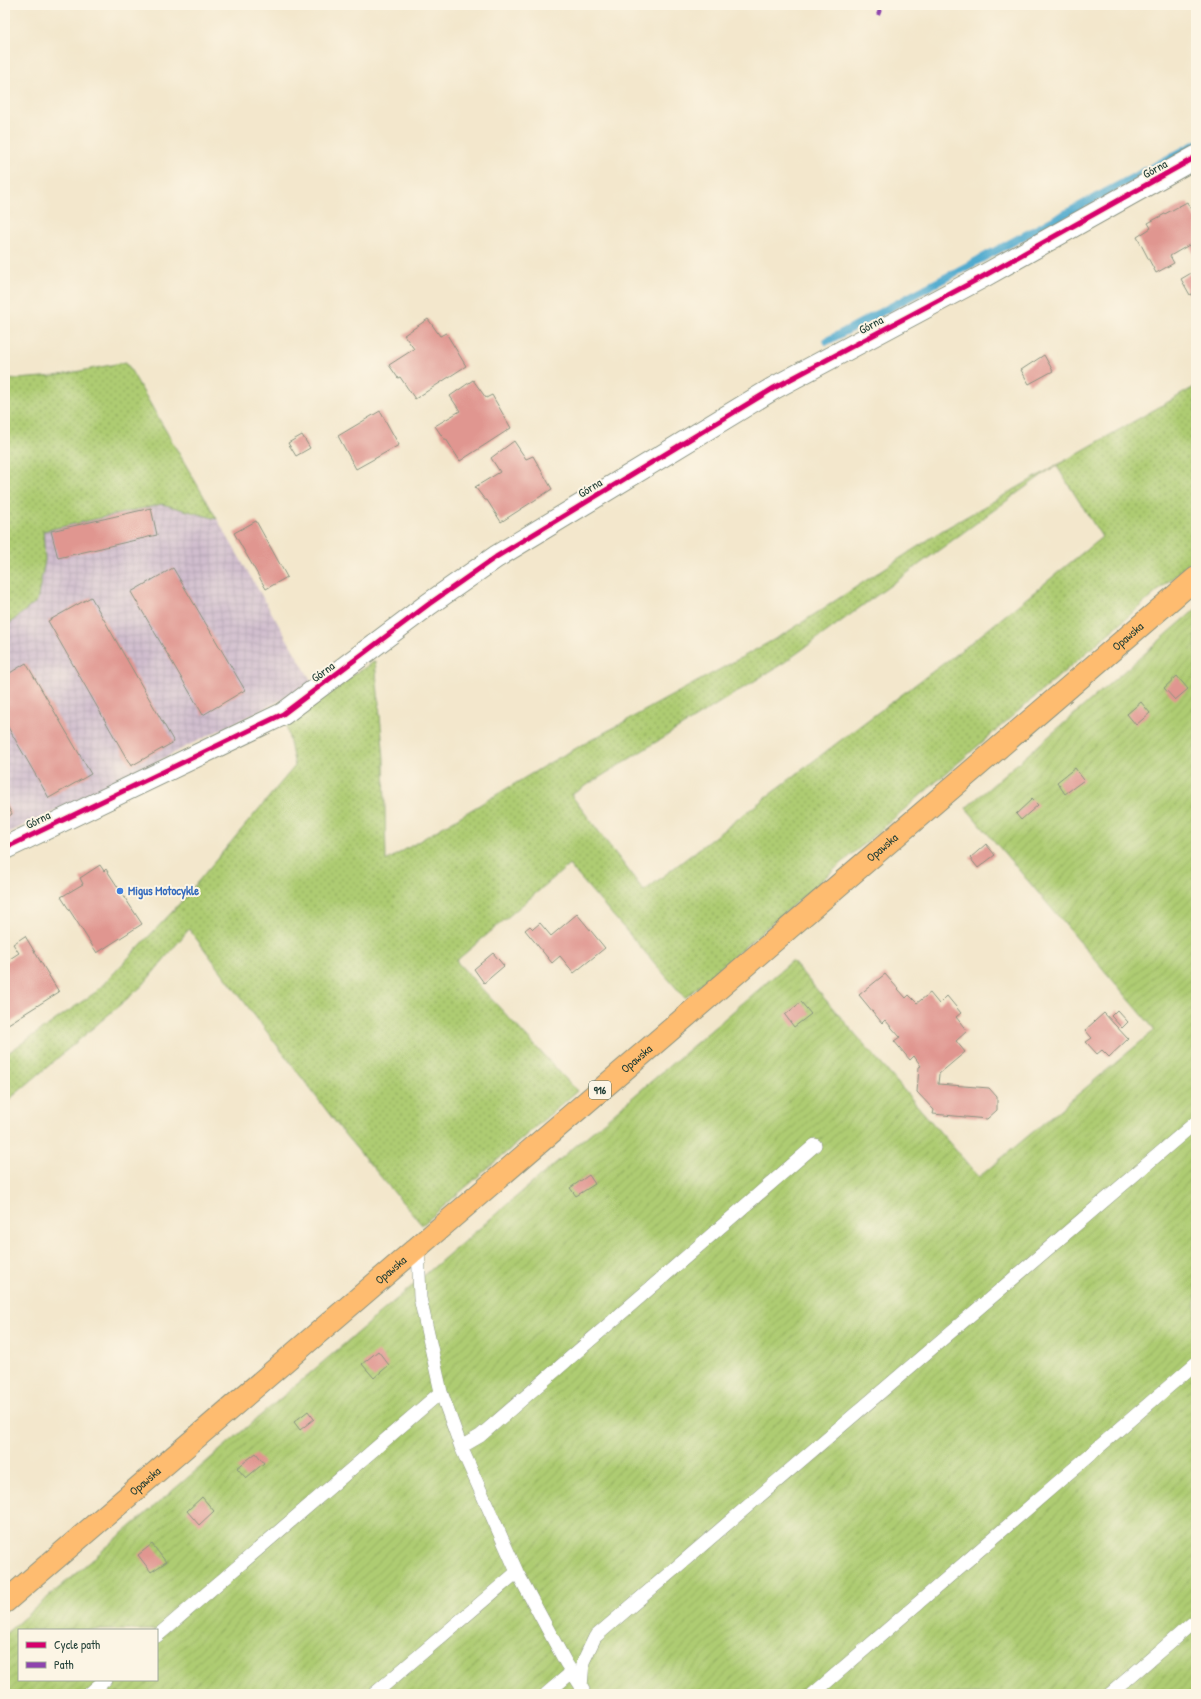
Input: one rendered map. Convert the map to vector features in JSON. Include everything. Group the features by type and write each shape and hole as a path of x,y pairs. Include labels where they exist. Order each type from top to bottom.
{"main road":[{"name":"Opawska","path":"5,1602 1196,578"}],"street":[{"name":"Górna","path":"5,848 283,714 429,604 496,557 774,388 982,277 1196,157"}],"lane":[{"path":"584,1690 583,1662 594,1637 1196,1122"},
{"path":"461,1448 480,1436 815,1145"},
{"path":"418,1247 420,1298 441,1392 461,1448 517,1572 572,1672 584,1690"},
{"path":"813,1694 1196,1364"},
{"path":"158,1635 441,1392"},
{"path":"374,1694 517,1572"},
{"path":"1110,1694 1196,1620"},
{"path":"546,1694 572,1672"},
{"path":"89,1694 104,1681"}],"shaded area":[{"path":"162,504 217,519 312,682 277,702 189,745 113,785 5,834 5,627 37,601 45,560 43,531"}],"green space":[{"path":"126,362 217,519 162,504 43,531 45,560 37,601 5,627 5,380 55,376"},
{"path":"1196,386 1196,558 685,998 569,865 456,961 577,1091 422,1225 346,1136 189,929 142,986 5,1103 5,1055 96,992 174,910 295,766 285,719 375,661 384,759 386,861 551,762 786,633 943,530 1052,468 785,662 571,795 644,891 837,743 971,643 1102,537 1056,466"},
{"path":"1196,609 1196,1694 5,1694 5,1634 792,961 979,1177 1155,1030 966,808"}],"building":[{"path":"1187,202 1196,220 1196,258 1189,245 1170,256 1174,263 1156,273 1137,237 1151,228 1148,223"},
{"path":"1193,272 1196,278 1196,292 1190,295 1181,279"},
{"path":"428,319 440,336 446,333 466,366 415,399 400,377 398,378 389,365 414,349 404,335"},
{"path":"1044,355 1053,371 1029,384 1021,370"},
{"path":"473,380 486,398 492,395 511,428 460,461 446,439 444,439 435,426 460,411 450,396"},
{"path":"380,411 399,445 356,469 338,436"},
{"path":"302,435 310,448 296,456 288,443"},
{"path":"514,441 526,459 533,456 552,489 501,522 487,500 485,500 475,487 500,472 491,458"},
{"path":"151,508 157,535 58,558 51,531"},
{"path":"256,521 287,577 266,589 234,533"},
{"path":"173,568 245,690 203,715 131,592"},
{"path":"91,597 174,742 131,766 48,621"},
{"path":"26,663 91,774 49,798 5,722 5,676"},
{"path":"1177,676 1188,689 1175,700 1164,688"},
{"path":"1141,702 1150,713 1136,725 1127,714"},
{"path":"1075,768 1084,780 1065,794 1057,782"},
{"path":"1032,799 1038,805 1021,820 1016,814"},
{"path":"5,802 12,814 5,819"},
{"path":"986,844 995,855 978,868 970,858"},
{"path":"100,865 104,871 106,869 142,924 97,953 61,897 83,884 80,878"},
{"path":"577,914 605,948 574,973 560,956 552,963 525,930 530,926 533,929 540,923 551,936"},
{"path":"25,936 59,992 5,1026 5,962 19,953 13,944"},
{"path":"493,953 504,966 484,983 474,969"},
{"path":"885,974 906,998 909,995 917,1003 930,993 939,1004 947,996 961,1013 956,1017 967,1031 956,1041 965,1052 939,1074 938,1084 989,1088 997,1097 997,1110 987,1119 933,1114 934,1110 917,1092 919,1067 921,1066 914,1056 910,1060 894,1041 900,1037 885,1020 882,1023 859,995"},
{"path":"801,1002 811,1014 794,1027 785,1015"},
{"path":"1117,1010 1128,1022 1122,1028 1111,1016"},
{"path":"1104,1013 1128,1039 1109,1057 1102,1050 1097,1054 1086,1042 1092,1038 1085,1030"},
{"path":"589,1175 595,1184 576,1196 570,1188"},
{"path":"378,1351 389,1365 374,1378 362,1364"},
{"path":"308,1411 314,1419 300,1430 294,1422"},
{"path":"256,1453 264,1463 246,1478 237,1468"},
{"path":"202,1497 214,1511 199,1525 187,1511"},
{"path":"152,1544 166,1562 151,1572 138,1555"}],"waterway":[{"path":"827,341 1196,144"}],"marked path":[{"path":"878,15 882,5"}],"cycle path":[{"path":"5,848 283,714 429,604 496,557 774,388 982,277 1196,157"}],"place":[{"name":"Migus Motocykle","path":"120,891"}]}
